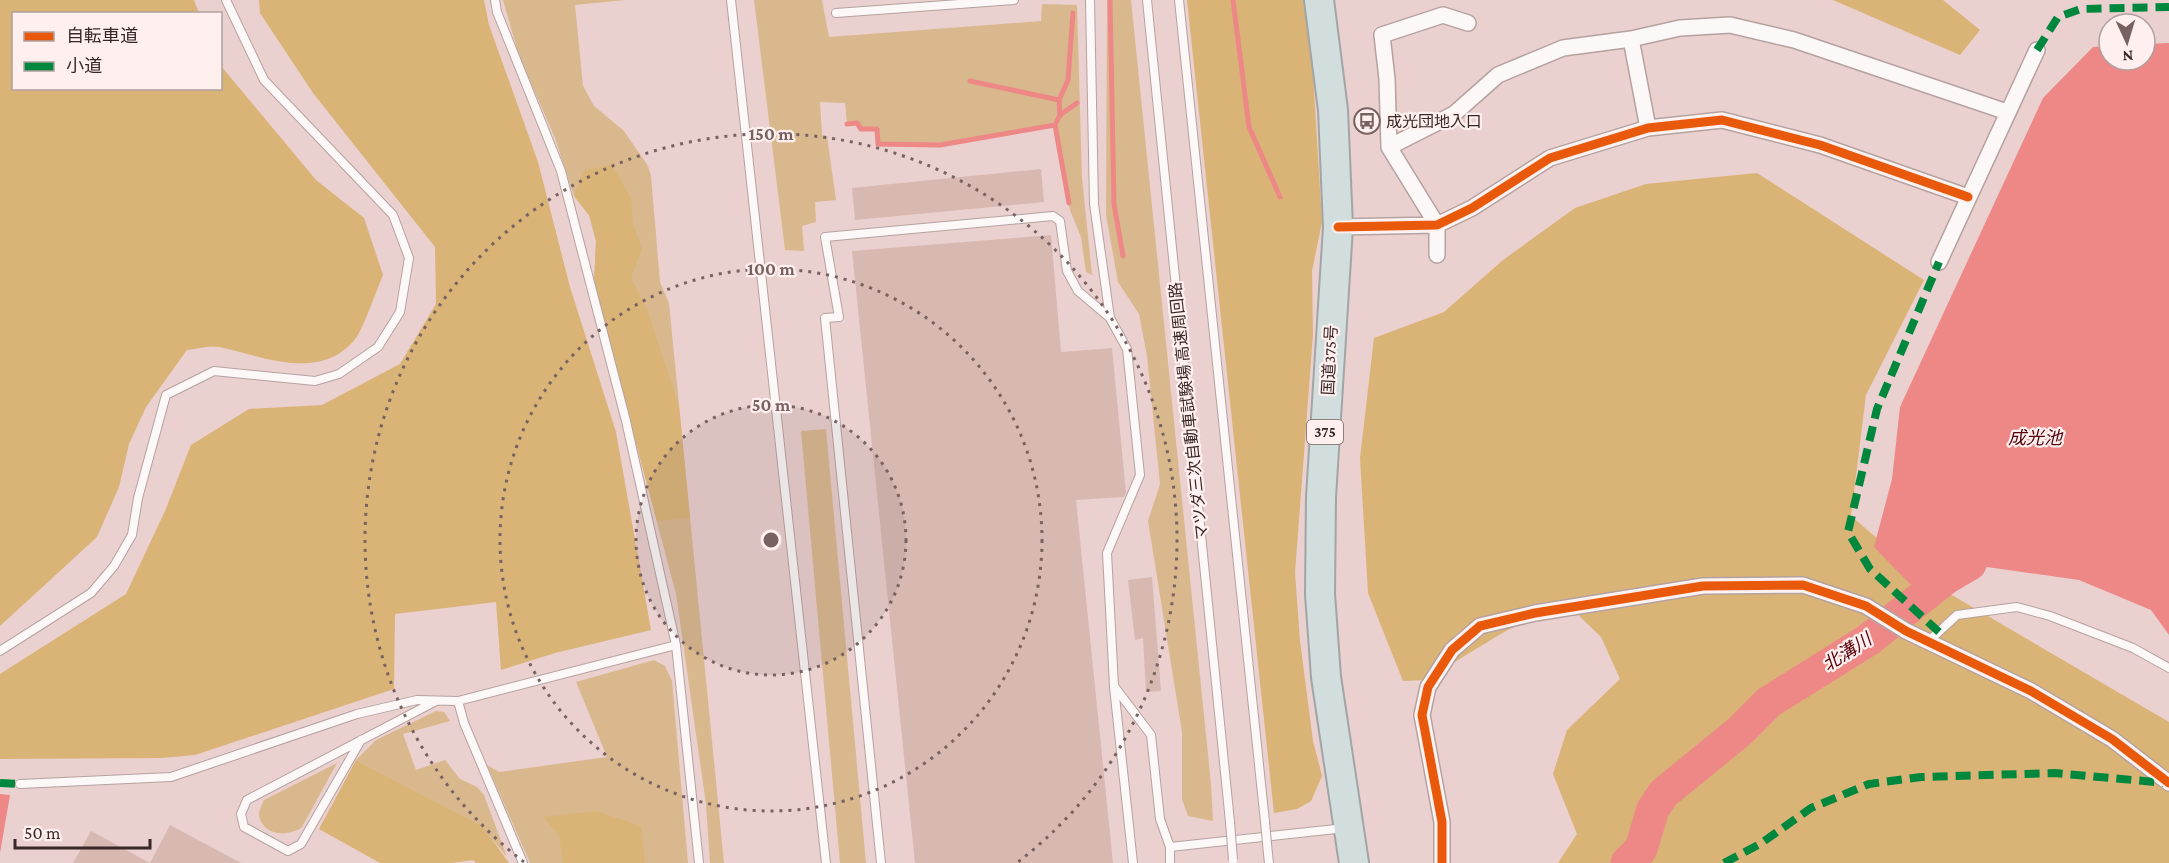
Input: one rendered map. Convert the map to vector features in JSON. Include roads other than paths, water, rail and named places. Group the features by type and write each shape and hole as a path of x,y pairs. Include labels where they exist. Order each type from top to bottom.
{"highway":[{"name":"国道375号","path":"1319,0 1333,110 1338,227 1321,497 1320,594 1326,677 1354,863"}],"street":[{"path":"1437,255 1437,225 1389,147 1387,79 1382,35 1443,15 1468,23"},
{"path":"1389,147 1454,114 1498,75 1563,48 1631,39 1680,28 1730,25 1794,40 2007,112"},
{"path":"1631,39 1648,128"},
{"path":"1939,262 2037,50"},
{"path":"1338,227 1437,225 1472,208 1550,158 1648,128 1722,120 1820,145 1968,197"},
{"path":"1442,863 1442,822 1422,715 1428,687 1452,650 1480,626 1534,613 1703,586 1803,585 1866,606 1906,631 1930,640 2031,691 2112,739 2169,783"}],"lane":[{"path":"0,651 91,593 114,566 132,535 138,498 166,395 214,371 315,381 339,374 378,347 400,312 408,258 393,215 264,80 226,0"},
{"path":"495,0 497,12 561,171 626,421 676,645 699,863"},
{"path":"731,0 826,863"},
{"path":"836,13 1014,0"},
{"path":"1090,0 1094,204 1110,318 1127,349 1140,475 1107,554 1114,686 1133,863"},
{"name":"マツダ三次自動車試験場 高速周回路","path":"1147,0 1233,861"},
{"path":"1179,0 1269,863"},
{"path":"881,863 825,318 839,317 825,237 1053,216 1060,221 1067,271 1078,291 1110,318"},
{"path":"1930,640 1957,615 2018,607 2050,616 2133,648 2169,669"},
{"path":"20,784 171,777 357,714 417,700 458,701 676,645"},
{"path":"1114,686 1151,735 1160,819 1170,847 1170,863"},
{"path":"361,740 301,844 288,850 244,827 241,814 247,800 361,740 437,700"},
{"path":"458,701 464,723 523,863"},
{"path":"1170,847 1348,828"}],"water":[{"name":"成光池","path":"2169,43 2169,635 2151,610 2079,580 1987,567 1943,590 1910,584 1874,547 1892,479 1900,407 2043,98 2093,47 2097,47 2097,72 2157,72 2157,44"},
{"path":"0,794 10,795 0,853"}],"waterway":[{"path":"1110,0 1114,204 1123,256"},
{"path":"1233,0 1249,127 1280,197"},
{"path":"1059,100 1068,80 1073,13"},
{"path":"970,81 1059,100 1060,115 1077,103"},
{"path":"847,124 857,123 861,129 877,129 878,144 940,145 1055,125 1060,115"},
{"path":"1055,125 1069,203"},
{"name":"北溝川","path":"1627,863 1641,849 1653,809 1664,793 1740,731 1769,702 1868,640 1946,578 1970,564"}],"place":[{"name":"成光団地入口","path":"1367,121"}]}
